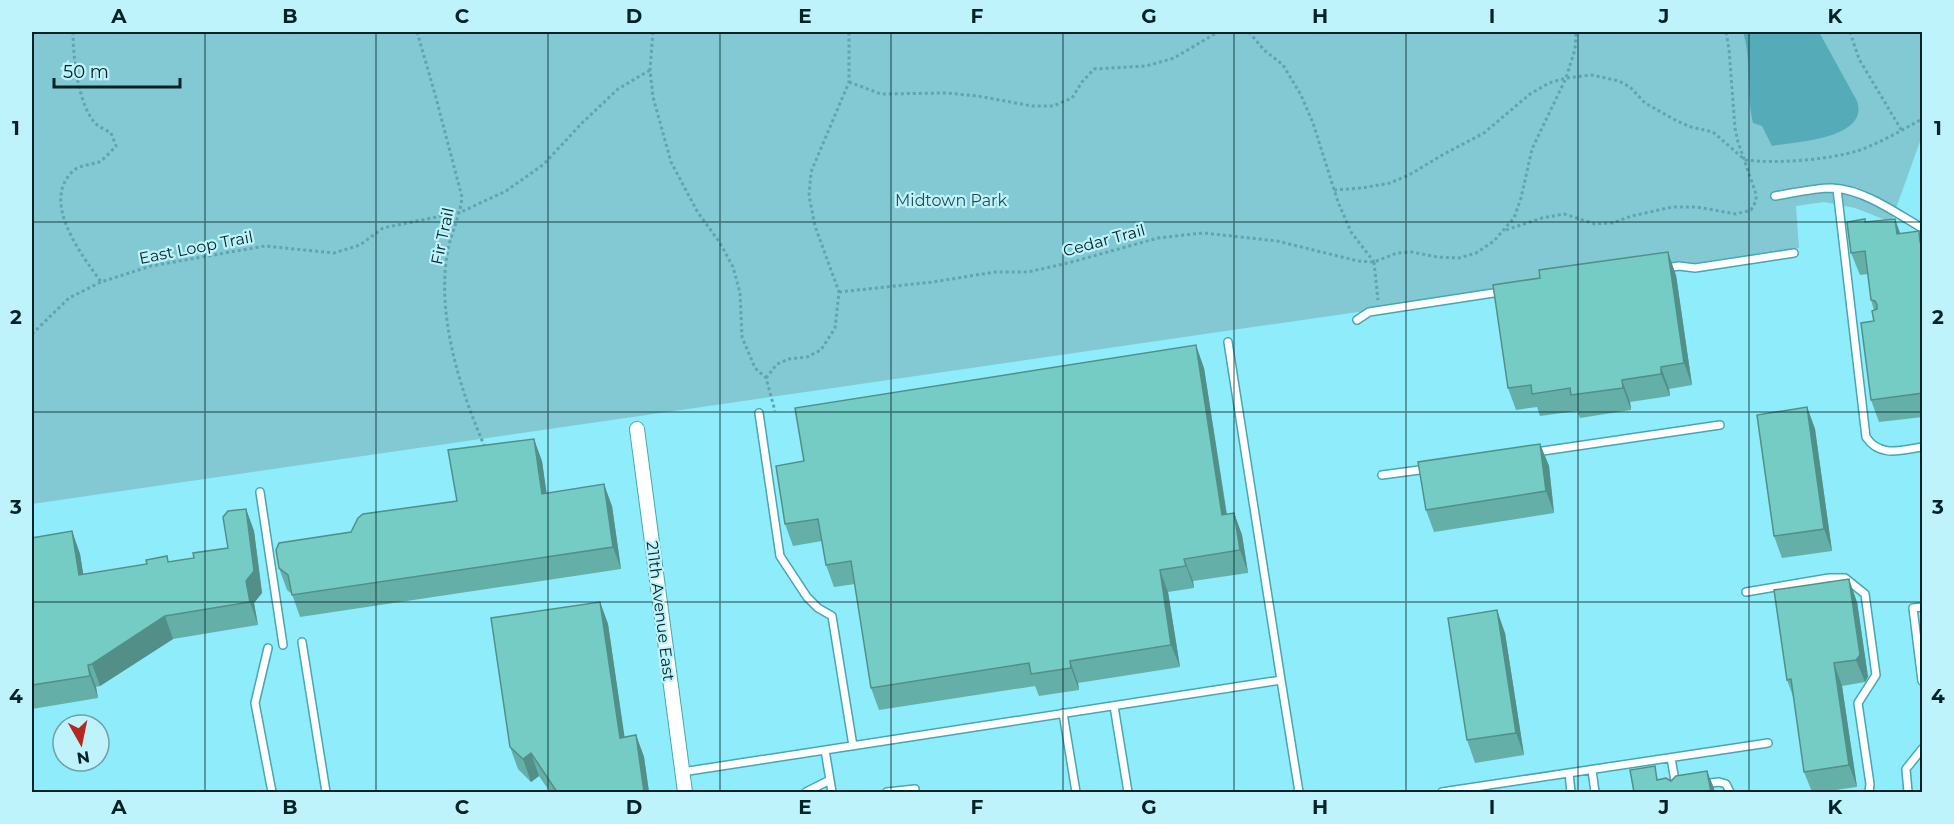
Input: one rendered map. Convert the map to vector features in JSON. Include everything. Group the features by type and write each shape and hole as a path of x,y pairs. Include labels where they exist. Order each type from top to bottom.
{"street":[{"name":"211th Avenue East","path":"637,429 685,792"}],"lane":[{"path":"1837,189 1866,437 1876,448 1887,452 1923,447"},
{"path":"1775,196 1837,189 1848,191 1923,228"},
{"path":"1655,269 1679,266 1695,268 1794,253"},
{"path":"1357,320 1369,312 1379,310 1513,290"},
{"path":"1854,331 1862,330"},
{"path":"1228,342 1299,792"},
{"path":"759,413 780,556 807,597 818,608 832,616 853,746"},
{"path":"1526,454 1720,425"},
{"path":"1382,475 1435,467"},
{"path":"260,492 283,645"},
{"path":"1746,592 1845,578 1864,594 1876,675 1858,703 1870,784 1869,792"},
{"path":"1923,607 1913,608 1923,681"},
{"path":"302,642 326,792"},
{"path":"268,648 255,703 272,792"},
{"path":"682,772 1281,680"},
{"path":"1114,706 1128,792"},
{"path":"1063,713 1076,792"},
{"path":"1442,792 1490,789 1569,773 1768,743"},
{"path":"1908,792 1906,769 1923,749"},
{"path":"825,750 832,792"},
{"path":"1671,758 1676,790 1686,786"},
{"path":"1592,770 1595,792"},
{"path":"1569,773 1571,792"},
{"path":"806,792 830,780"},
{"path":"1697,784 1719,782 1726,784 1730,792"},
{"path":"887,792 915,789"}],"path":[{"path":"73,32 82,101 95,124 111,133 116,146 101,161 75,169 65,180 61,207 73,242 101,282"},
{"name":"Fir Trail","path":"417,32 462,197 461,212 453,231 447,257 445,301 461,382 484,445"},
{"path":"653,32 650,70 653,97 671,162 697,211 720,243 733,267 740,293 742,337 755,368 766,378 775,411"},
{"path":"766,378 777,364 789,359 807,357 821,350 835,328 839,292 815,226 809,196 811,171 849,82 849,32"},
{"path":"849,82 881,94 946,93 978,96 1032,106 1053,106 1072,98 1094,69 1146,66 1174,58 1218,32"},
{"path":"1250,32 1264,50 1283,65 1301,95 1351,232 1374,262 1379,310"},
{"path":"1374,262 1397,253 1459,258 1476,253 1504,231 1514,218 1521,198 1532,149 1566,78 1575,49 1576,32"},
{"path":"1504,231 1542,218 1564,214 1595,224 1612,223 1672,207 1697,207 1736,214 1751,210 1756,201 1756,194 1735,128 1730,50 1726,32"},
{"path":"1850,32 1859,58 1902,131"},
{"name":"East Loop Trail","path":"32,334 69,298 101,282 151,266 265,246 334,253 360,245 383,228 461,212 506,191 544,164 618,89 650,70"},
{"path":"1334,190 1390,183 1410,175 1484,133 1530,94 1549,83 1566,78 1592,75 1619,81 1630,87 1645,103 1677,121 1713,132 1745,160 1766,163 1857,151 1923,119"},
{"name":"Cedar Trail","path":"839,292 933,282 995,272 1028,272 1158,238 1203,233 1277,241 1349,259 1374,262"}],"green space":[{"name":"Midtown Park","path":"32,32 1922,32 1922,136 1891,222 1855,208 1824,202 1796,206 1799,248 32,504"}],"shaded area":[{"path":"1743,32 1819,32 1857,101 1858,114 1852,124 1828,136 1772,146 1762,126 1753,123"}],"building":[{"path":"1865,219 1865,222 1895,219 1897,234 1919,231 1920,242 1923,242 1923,393 1871,400 1861,323 1874,321 1872,311 1877,309 1877,305 1871,300 1865,251 1851,253 1847,222"},
{"path":"1668,252 1684,363 1661,367 1661,374 1622,380 1623,388 1571,395 1570,388 1532,394 1531,385 1508,388 1493,285 1540,278 1539,270"},
{"path":"1196,345 1222,515 1234,513 1240,550 1184,559 1186,566 1160,570 1171,645 1070,661 1071,668 1031,674 1029,663 871,688 851,561 826,565 818,519 785,524 776,466 804,461 795,408"},
{"path":"1807,407 1824,529 1774,536 1757,415"},
{"path":"534,439 542,494 604,484 613,547 292,595 288,575 279,568 276,550 279,543 351,532 358,518 363,514 457,501 448,450"},
{"path":"1540,444 1546,491 1426,510 1418,462"},
{"path":"246,509 254,571 246,581 250,602 165,616 88,665 90,676 32,685 32,538 72,531 79,575 147,564 146,560 167,556 168,562 194,558 193,553 228,548 223,517 228,511"},
{"path":"1849,579 1860,655 1856,660 1834,663 1849,765 1804,772 1791,679 1787,680 1774,590"},
{"path":"600,602 620,738 636,735 644,792 557,792 531,753 523,759 510,747 491,618"},
{"path":"1497,610 1516,733 1467,740 1448,618"},
{"path":"1655,766 1657,780 1666,778 1671,781 1676,776 1707,771 1711,792 1634,792 1630,770"}]}
